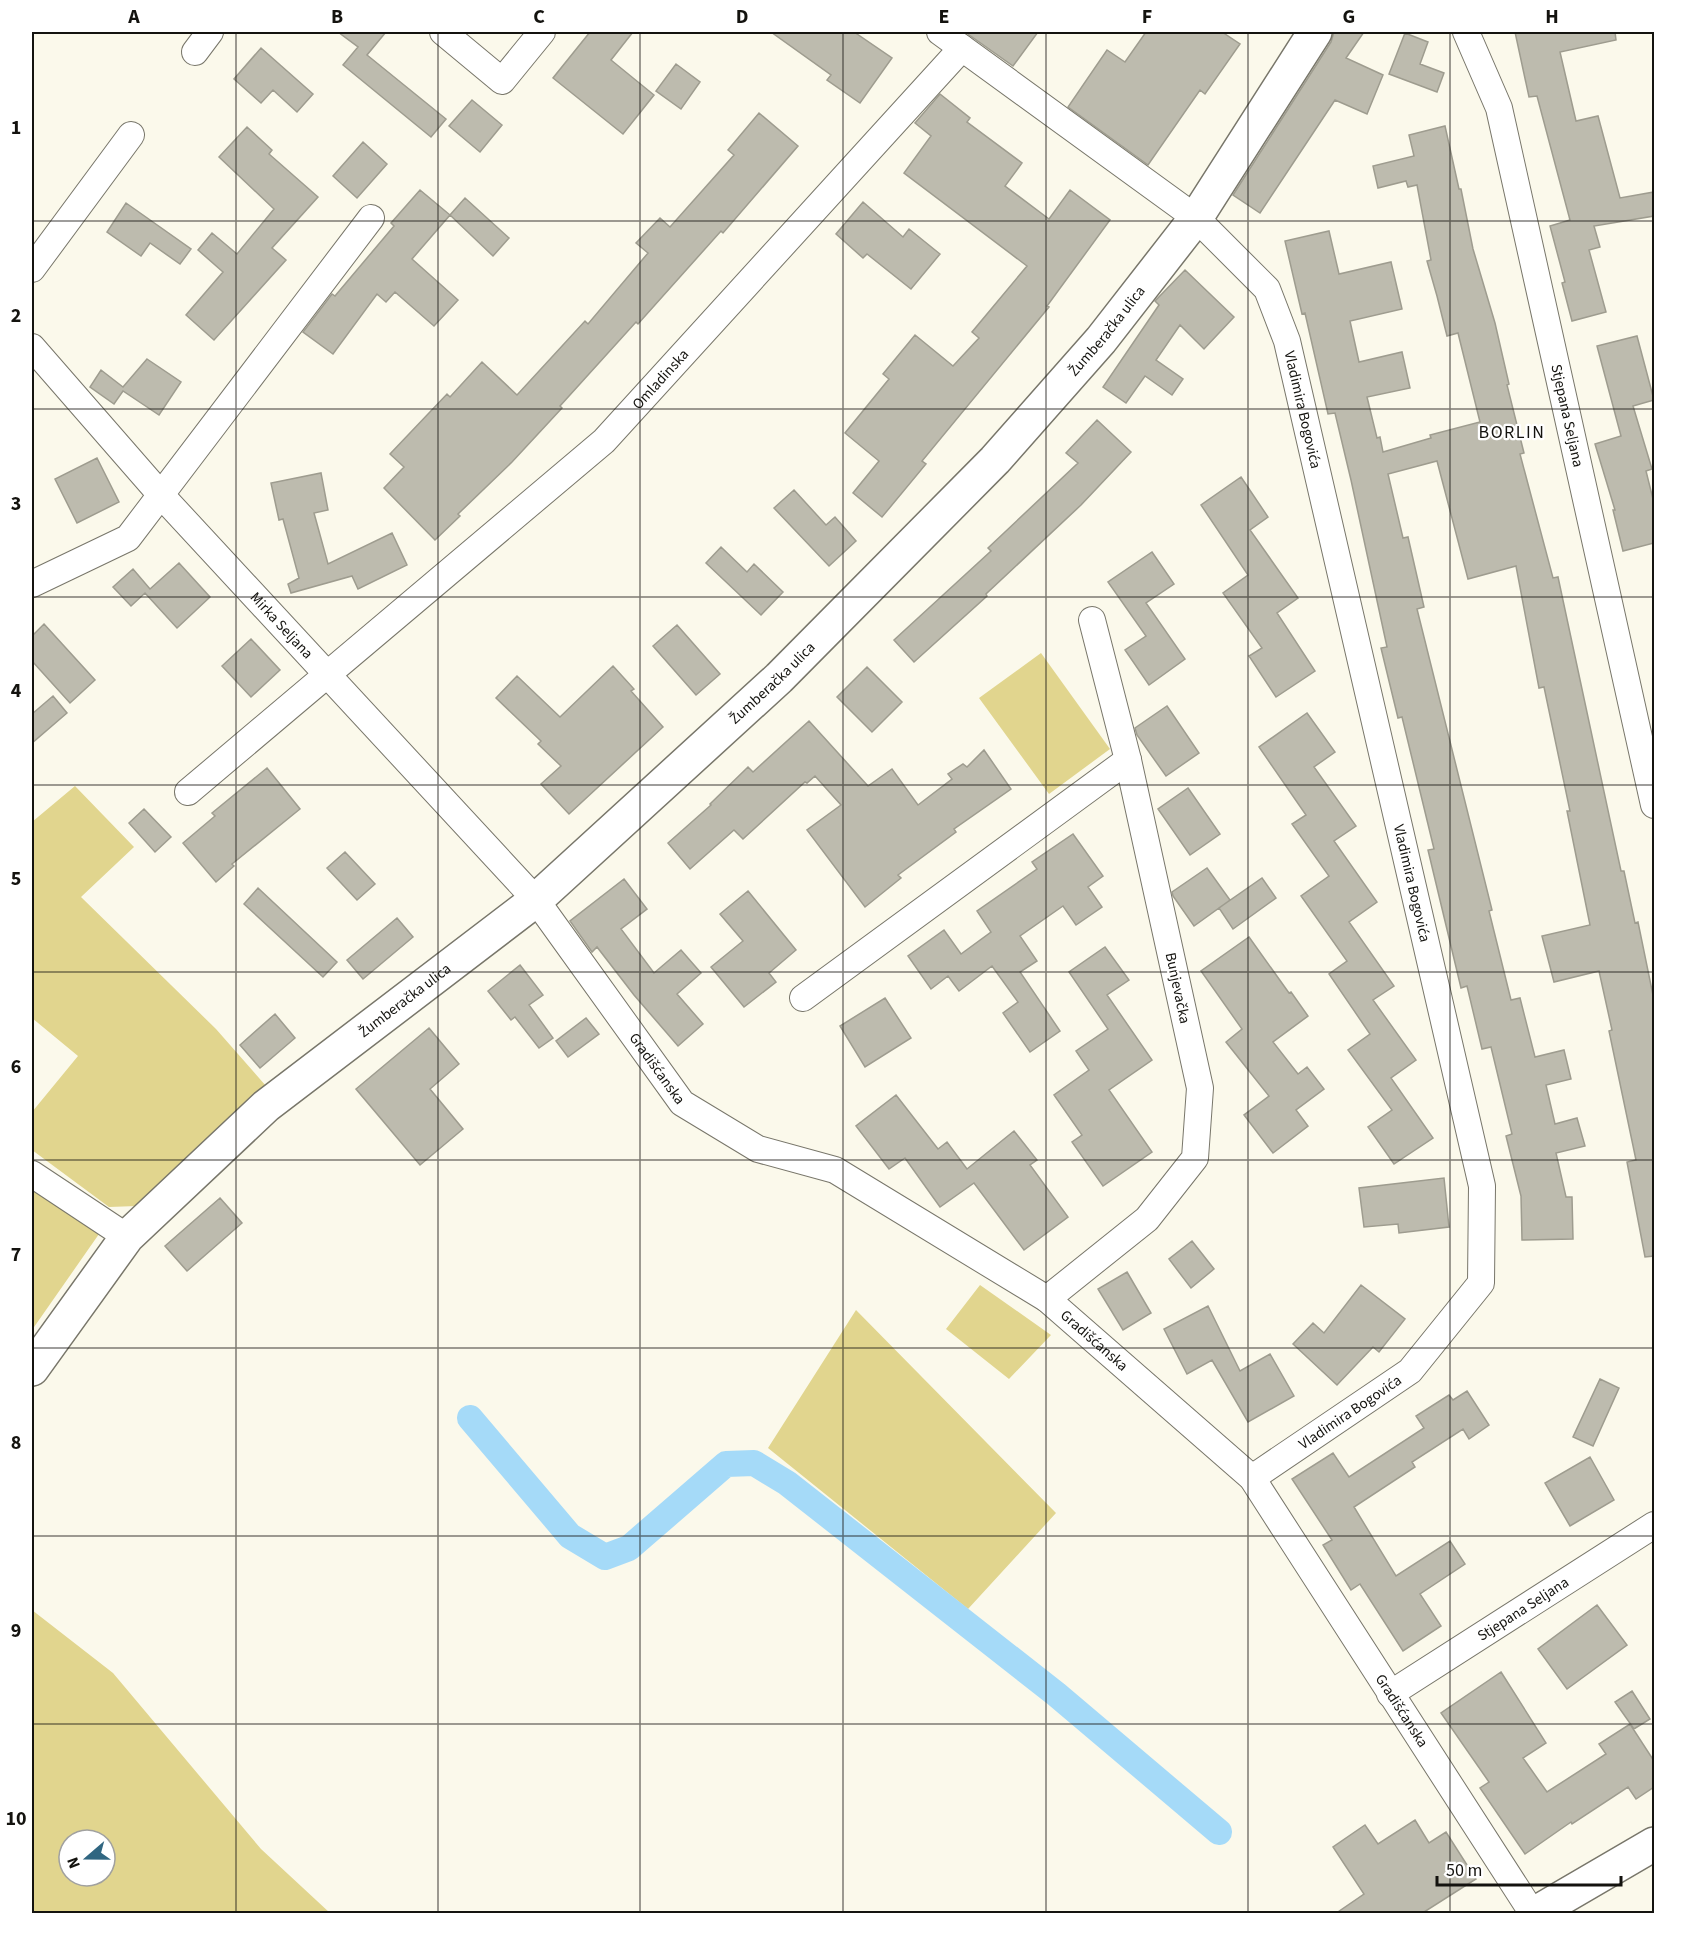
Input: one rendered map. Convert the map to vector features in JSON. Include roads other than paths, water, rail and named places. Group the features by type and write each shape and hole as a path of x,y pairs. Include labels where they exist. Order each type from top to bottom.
{"main road":[{"name":"Žumberačka ulica","path":"32,1369 127,1237 266,1106 536,900 779,678 987,468 1101,340 1196,218 1315,32"},
{"path":"1533,1914 1654,1844"}],"street":[{"path":"195,52 210,32"},
{"path":"443,32 502,81 543,32"},
{"name":"Vladimira Bogovića","path":"940,32 1196,218 1268,290 1287,341 1482,1186 1481,1283 1410,1371 1252,1478"},
{"name":"Stjepana Seljana","path":"1466,32 1499,108 1654,805"},
{"name":"Omladinska","path":"188,792 604,441 962,48"},
{"path":"32,269 131,135"},
{"path":"32,584 128,538 371,218"},
{"name":"Mirka Seljana","path":"32,347 161,495 536,900"},
{"name":"Bunjevačka","path":"1047,1299 1147,1219 1195,1158 1200,1088 1128,760 1092,620"},
{"path":"803,999 1128,760"},
{"name":"Gradišćanska","path":"536,900 682,1103 758,1149 835,1170 1047,1299 1252,1478 1533,1914"},
{"path":"32,1174 127,1237"},
{"name":"Stjepana Seljana","path":"1390,1694 1654,1525"}],"waterway":[{"path":"470,1418 570,1536 605,1557 629,1548 726,1464 754,1463 787,1483 1056,1694 1219,1832"}],"district":[{"name":"BORLIN","path":"1512,432"}]}
